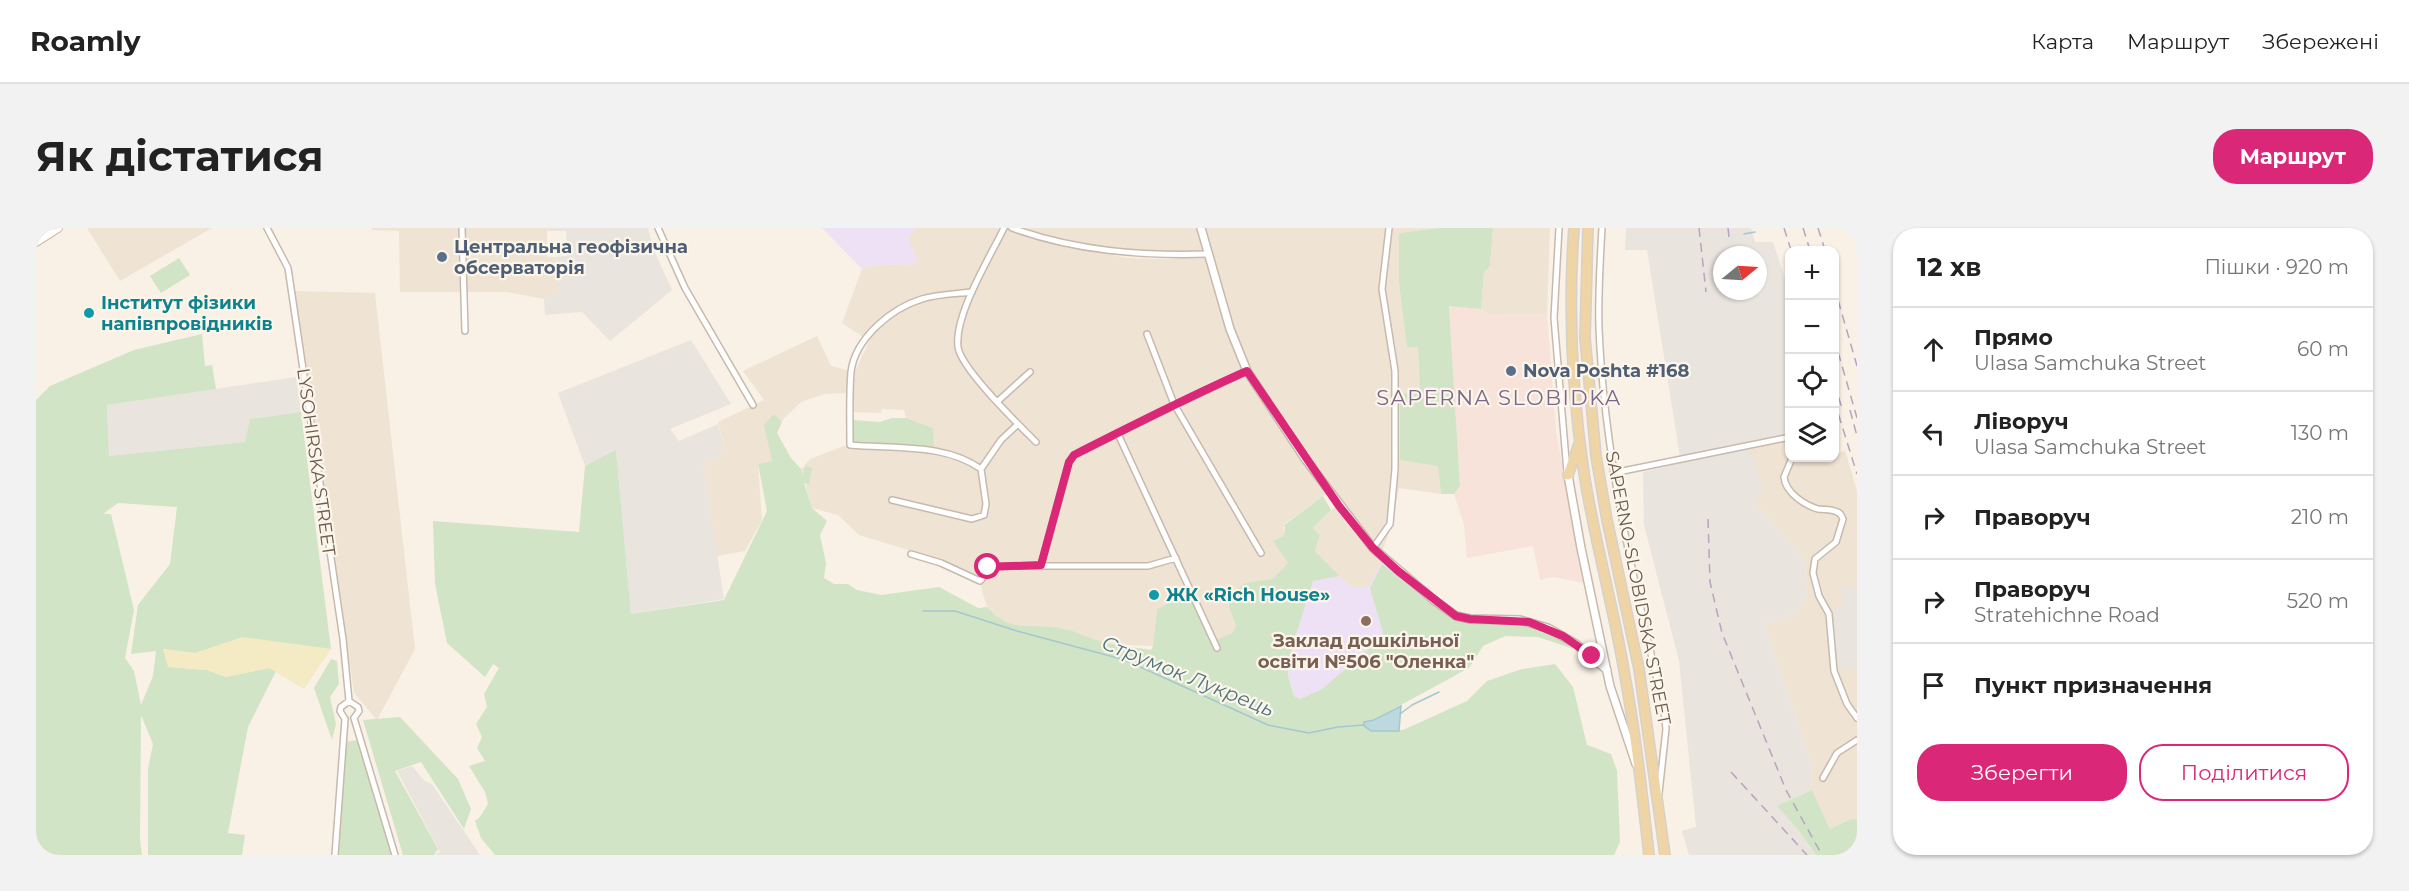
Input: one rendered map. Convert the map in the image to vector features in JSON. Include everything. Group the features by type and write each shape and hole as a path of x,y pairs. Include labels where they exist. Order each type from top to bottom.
{"main road":[{"path":"36,242 58,228"},
{"name":"SAPERNO-SLOBIDSKA STREET","path":"1574,228 1570,309 1580,441 1591,511 1623,666 1649,855"},
{"name":"SAPERNO-SLOBIDSKA STREET","path":"1588,228 1586,338 1596,456 1607,520 1639,669 1667,855"},
{"path":"1568,475 1580,441"}],"street":[{"name":"LYSOHIRSKA STREET","path":"267,228 288,268 343,639 349,701"},
{"path":"462,228 465,331"},
{"path":"658,228 685,288 753,405"},
{"path":"1005,228 972,292 958,333 960,354 998,401 1036,442"},
{"path":"1012,228 1075,246 1127,254 1208,254"},
{"path":"1201,228 1230,329 1247,371 1306,460 1373,548 1425,594 1456,616 1470,619 1520,620 1548,628 1596,659 1607,670"},
{"path":"1373,548 1389,524 1394,489 1395,371 1382,289 1389,228"},
{"name":"SAPERNO-SLOBIDSKA STREET","path":"1560,228 1554,318 1568,475 1607,670 1618,713 1639,772"},
{"name":"SAPERNO-SLOBIDSKA STREET","path":"1602,228 1599,329 1605,410 1613,473 1664,710 1665,743 1658,803"},
{"path":"972,292 938,295 909,304 870,333 862,344 851,370 850,445 928,450 961,457 981,469"},
{"path":"1147,334 1174,404 1261,553"},
{"path":"1041,565 1069,462 1074,455 1174,404 1247,371"},
{"path":"998,401 1030,372"},
{"path":"892,500 977,519 984,515 986,504 981,469 1001,440 1018,424"},
{"path":"1118,434 1217,648"},
{"path":"1613,473 1785,438"},
{"path":"1790,462 1784,477 1788,488 1805,503 1815,508 1840,513 1843,519 1836,542 1815,560 1813,573 1818,596 1829,614 1834,671 1846,704 1857,718"},
{"path":"911,554 941,563 980,580 988,567 1148,566 1176,558"},
{"path":"335,855 345,718 340,707 349,701 356,703 359,711 354,718"},
{"path":"345,718 354,718"},
{"path":"354,718 395,855"},
{"path":"344,739 351,734 360,738"},
{"path":"1823,778 1833,757 1857,740"}],"shaded area":[{"path":"87,228 212,228 120,281"},
{"path":"372,228 556,228 557,231 547,231 547,257 555,257 559,294 544,299 507,292 400,292 399,231 372,230"},
{"path":"556,228 648,228 653,248 672,290 610,341 582,312 545,315 544,299 559,294 555,257 567,256 566,231 557,231"},
{"path":"822,228 916,228 908,237 918,264 874,265 862,269"},
{"path":"916,228 1005,228 1046,241 1127,258 1167,259 1205,256 1226,327 1247,378 1327,493 1283,525 1288,563 1272,579 1245,583 1229,607 1236,626 1232,633 1216,641 1164,540 1188,594 1157,609 1153,646 1130,645 1101,642 1065,629 1041,626 1020,628 997,618 987,607 978,577 925,555 859,535 838,515 812,508 801,469 810,459 844,446 934,454 933,428 906,418 904,410 882,409 881,413 849,412 848,393 824,394 801,402 768,434 772,462 758,464 762,520 745,551 717,556 703,462 721,457 720,452 725,449 718,422 764,400 743,371 817,336 831,366 855,372 869,341 842,323 862,269 874,265 917,264 908,237"},
{"path":"1022,228 1197,228 1204,252 1127,252 1070,243"},
{"path":"1204,228 1439,228 1399,233 1399,284 1407,346 1418,346 1420,393 1400,394 1438,466 1441,494 1399,488 1392,525 1382,551 1368,539 1305,453 1254,376 1240,346"},
{"path":"1493,228 1550,228 1547,314 1488,315 1481,309 1484,272 1490,266"},
{"path":"1626,228 1751,228 1755,242 1773,242 1785,278 1785,434 1746,442 1764,487 1754,502 1805,560 1807,597 1796,614 1764,624 1811,762 1812,790 1778,806 1816,855 1689,855 1682,831 1696,827 1679,661 1644,525 1643,472 1681,463 1647,250 1625,250"},
{"path":"295,291 375,293 415,649 377,720 354,693"},
{"path":"1449,305 1481,309 1488,315 1547,314 1556,431 1584,583 1554,577 1540,580 1533,546 1467,558 1464,525 1454,494 1460,486"},
{"path":"691,340 731,404 670,429 679,441 718,424 725,450 720,452 721,457 703,462 724,599 631,614 616,451 585,466 558,393"},
{"path":"296,377 301,412 251,419 245,442 109,456 107,405"},
{"path":"1785,434 1785,462 1839,462 1839,453 1845,450 1857,491 1857,819 1851,819 1830,829 1812,790 1811,762 1764,624 1796,614 1807,597 1805,560 1754,502 1746,441"},
{"path":"1336,507 1383,561 1369,587 1351,587 1315,551 1320,535 1313,528"},
{"name":"Заклад дошкільної освіти №506 \"Оленка\"","path":"1383,561 1438,605 1421,640 1384,636 1322,689 1300,699 1294,696 1288,676 1288,660 1313,581 1340,576 1351,587 1368,587"},
{"path":"1842,588 1857,588 1857,668 1835,669 1832,608 1843,607"},
{"path":"412,766 425,781 432,784 480,855 435,855 440,852 397,771"}],"green space":[{"path":"1439,228 1493,228 1490,266 1484,272 1481,309 1449,306 1460,486 1454,494 1441,494 1438,466 1400,460 1400,394 1420,392 1418,347 1407,347 1399,284 1399,233"},
{"path":"179,258 190,275 161,293 150,276"},
{"path":"202,334 205,366 212,365 216,389 107,405 109,456 245,442 250,419 301,412 331,649 242,638 195,653 163,649 169,667 207,670 226,677 269,668 276,671 248,727 228,833 245,835 242,855 148,855 148,769 153,744 141,715 140,839 142,855 36,855 36,400 50,386 134,350","holes":["118,503 177,507 170,564 138,605 131,654 156,651 153,676 141,705 134,671 125,658 134,610 111,514 103,514"]},
{"path":"774,414 782,422 777,433 791,458 801,469 803,477 807,466 812,468 809,484 804,483 812,508 827,521 820,535 826,563 824,578 834,584 848,584 857,590 881,595 939,587 978,608 987,607 1005,622 1014,625 1064,629 1112,644 1151,650 1157,609 1188,594 1212,642 1232,633 1236,626 1229,607 1230,595 1245,583 1272,579 1288,563 1273,541 1284,536 1285,527 1283,526 1323,496 1331,510 1313,528 1320,535 1315,551 1340,576 1313,581 1288,660 1288,676 1294,696 1300,699 1322,689 1384,636 1370,588 1382,564 1445,614 1464,623 1525,625 1551,634 1574,649 1538,637 1505,636 1483,646 1469,668 1373,720 1364,722 1371,731 1403,730 1467,701 1487,681 1522,669 1555,664 1573,687 1587,745 1611,754 1617,771 1620,842 1614,855 495,855 481,838 475,821 488,804 485,792 469,766 485,761 477,748 482,737 476,724 487,707 484,694 499,668 493,664 485,677 447,643 435,584 433,521 579,532 585,466 616,450 631,614 724,600 767,511 758,464 772,461 764,425"},
{"path":"892,418 906,418 933,428 934,447 852,444 853,420 880,422"},
{"path":"331,659 337,661 339,684 330,697 336,724 332,740 314,688"},
{"path":"400,717 458,779 471,809 464,829 421,762 395,771 438,849 434,855 403,855 363,720"},
{"path":"358,740 393,855 339,855 344,742"},
{"path":"1812,790 1830,829 1851,819 1857,819 1857,855 1816,855 1777,806"}],"sand":[{"path":"242,637 331,649 304,689 269,668 226,677 207,670 168,667 163,649 195,653"}],"water":[{"path":"1401,706 1399,731 1371,731 1363,725 1364,722 1374,720"}],"waterway":[{"path":"1744,234 1755,232"},
{"name":"Струмок Лукрець","path":"923,611 955,611 1017,631 1125,660 1268,725 1309,733 1364,725"},
{"name":"Струмок Лукрець","path":"1400,714 1412,705 1439,692"}],"railway":[{"path":"1699,228 1706,292"},
{"path":"1728,228 1729,237"},
{"path":"1784,228 1790,246"},
{"path":"1803,228 1809,246"},
{"path":"1818,228 1824,246"},
{"path":"1838,300 1857,366"},
{"path":"1839,354 1857,418"},
{"path":"1839,399 1842,408"},
{"path":"1836,408 1857,474"},
{"path":"1850,410 1857,436"},
{"path":"1708,519 1710,582 1722,633 1786,790 1822,855"},
{"path":"1731,772 1807,855"}],"place":[{"name":"Центральна геофізична обсерваторія","path":"442,257"},
{"name":"Інститут фізики напівпровідників","path":"89,313"},
{"name":"Nova Poshta #168","path":"1511,371"},
{"name":"ЖК «Rich House»","path":"1154,595"},
{"name":"Заклад дошкільної освіти №506 \"Оленка\"","path":"1366,621"}],"district":[{"name":"SAPERNA SLOBIDKA","path":"1499,397"}],"route":[{"path":"988,567 1041,565 1069,462 1074,455 1149,419 1174,404 1247,371 1339,506 1373,548 1398,571 1456,616 1470,619 1529,622 1563,636 1592,656"}]}
